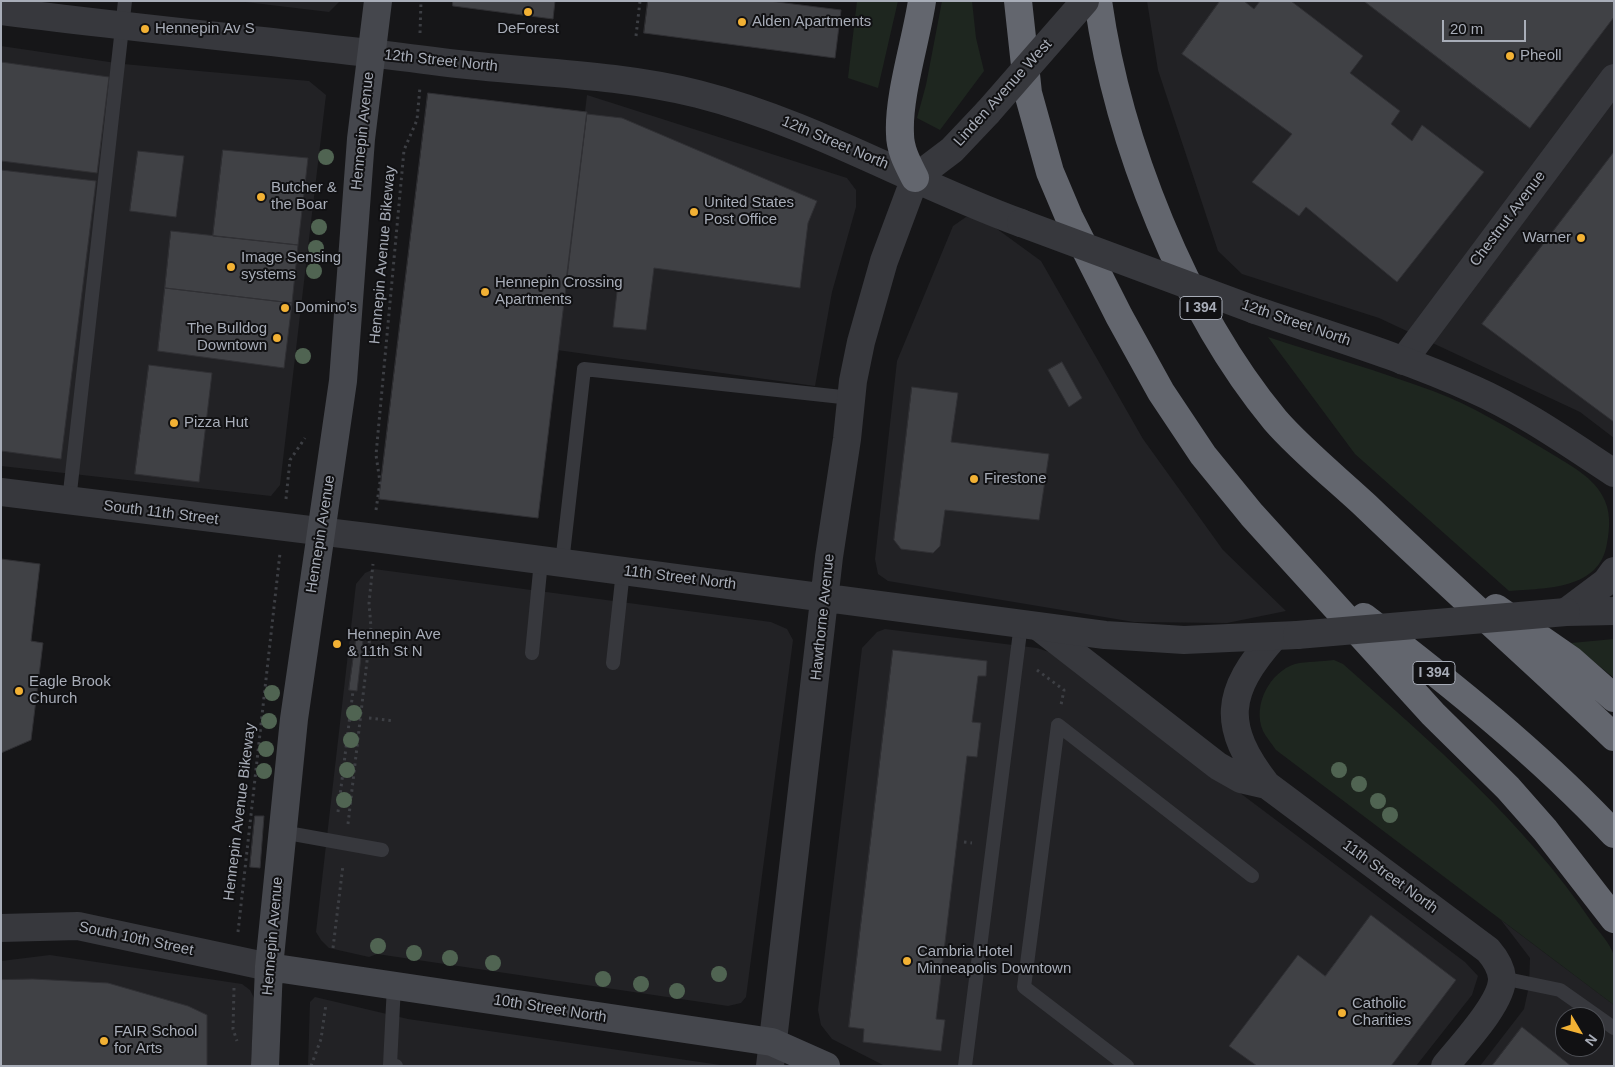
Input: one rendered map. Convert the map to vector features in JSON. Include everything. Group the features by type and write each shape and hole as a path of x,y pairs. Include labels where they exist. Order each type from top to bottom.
{"highway":[{"path":"915,178 903,151 900,134 902,107 922,1"},
{"name":"I 394","path":"1018,1 1028,93 1047,163 1069,216 1138,352 1161,392 1203,455 1252,516 1316,580 1468,701 1566,785 1614,834"},
{"name":"I 394","path":"1098,1 1104,39 1132,145 1152,204 1206,319 1276,420 1413,551 1614,737"},
{"path":"1252,516 1433,714 1521,802 1614,919"},
{"path":"1413,551 1571,660 1614,698"}],"main road":[{"name":"Hennepin Avenue","path":"265,1066 269,967 282,832 294,719 343,381 361,139 378,1"},
{"name":"10th Street North","path":"269,967 394,986 771,1054 826,1066"}],"street":[{"name":"Linden Avenue West","path":"915,178 952,150 988,112 1085,1"},
{"name":"12th Street North","path":"1,11 124,14 371,54 595,76 698,94 768,116 819,135 1020,224 1255,310 1403,361 1474,389 1533,420 1614,473"},
{"name":"Chestnut Avenue","path":"1403,361 1614,78"},
{"name":"Hawthorne Avenue","path":"771,1054 851,398 861,342 877,283 915,178"},
{"name":"South 11th Street","path":"1,492 322,531"},
{"name":"11th Street North","path":"322,531 1156,640 1286,636 1566,612"},
{"path":"1566,612 1606,582 1614,571"},
{"path":"1566,612 1614,611"},
{"name":"11th Street North","path":"1030,625 1225,771 1241,779 1266,785"},
{"name":"11th Street North","path":"1286,636 1246,673 1238,692 1234,713 1238,737 1245,753 1266,785 1488,950 1496,961 1502,978"},
{"name":"South 10th Street","path":"1,928 78,926 269,967"},
{"path":"1445,1066 1495,999 1502,978"}],"lane":[{"path":"69,501 124,14"},
{"path":"532,653 551,562 584,369 851,398"},
{"path":"612,663 623,571"},
{"path":"965,1066 1030,625"},
{"path":"1058,725 1252,876"},
{"path":"1058,725 1024,987 1127,1066"},
{"path":"282,832 382,850"},
{"path":"1502,978 1560,990 1614,1028"},
{"path":"394,986 390,1065 396,1066"}],"path":[{"name":"Hennepin Avenue Bikeway","path":"376,512 380,482 376,455 404,150 417,120 421,1"},
{"path":"636,36 640,1"},
{"path":"286,500 290,460 306,436"},
{"name":"Hennepin Avenue Bikeway","path":"238,1044 233,1029 236,960 279,560"},
{"path":"1030,664 1064,690 1058,725"},
{"path":"338,812 353,691"},
{"path":"370,718 394,721"}],"shaded area":[{"path":"237,1 340,1 329,12"},
{"path":"857,1 898,1 878,88 848,78"},
{"path":"942,1 972,1 976,38 984,71 940,130 917,118 926,85"},
{"path":"1147,1 1614,1 1614,438 1580,412 1379,318 1242,274 1218,251 1158,70"},
{"path":"1,46 123,64 309,81 326,95 280,485 271,496 1,466"},
{"path":"587,95 847,178 856,190 856,207 832,292 815,386 557,350"},
{"path":"966,217 982,218 1041,261 1143,439 1223,550 1286,611 1227,623 1134,622 888,581 878,574 875,559 897,361 953,226"},
{"path":"1268,337 1448,397 1491,418 1585,475 1602,495 1609,519 1607,543 1602,558 1594,570 1583,578 1569,584 1509,591 1355,454"},
{"path":"374,569 771,622 787,629 793,640 746,997 741,1003 728,1006 377,954 369,957 329,948 321,940 316,932 356,584 365,573"},
{"path":"885,629 1037,648 1049,652 1071,666 1465,962 1478,976 1472,995 1416,1066 885,1066 832,1039 821,1025 818,1010 862,648 877,632"},
{"path":"1614,639 1614,678 1571,643"},
{"path":"1334,660 1343,664 1376,693 1475,785 1507,817 1565,885 1612,951 1614,956 1614,1005 1276,750 1263,731 1260,721 1262,700 1271,682 1286,668 1295,664"},
{"path":"1501,920 1614,1005 1614,1066 1480,1066 1524,1009 1529,986 1530,958"},
{"name":"FAIR School for Arts","path":"50,955 242,984 250,990 254,998 251,1066 1,1066 1,961"},
{"path":"315,997 408,1019 727,1066 308,1066 310,1002"}],"building":[{"name":"DeForest","path":"453,1 555,1 553,19 453,6"},
{"name":"Alden Apartments","path":"648,1 769,1 841,10 835,58 644,33"},
{"path":"1220,1 1244,1 1254,9 1260,1 1291,1 1363,56 1350,73 1400,111 1391,124 1412,141 1422,125 1484,172 1397,282 1306,207 1299,216 1252,182 1292,134 1182,54"},
{"name":"Pheoll","path":"1364,1 1614,1 1614,17 1530,128"},
{"path":"1,62 109,77 97,173 1,161"},
{"name":"Hennepin Crossing Apartments","path":"428,93 587,112 538,518 379,499"},
{"name":"United States Post Office","path":"587,114 622,118 817,201 808,223 800,288 654,268 646,330 613,327 618,283 567,276"},
{"name":"Butcher & the Boar","path":"223,150 308,158 298,245 213,236"},
{"path":"138,151 184,156 176,217 130,211"},
{"name":"Warner","path":"1614,152 1614,422 1482,324"},
{"path":"1,170 96,181 61,459 1,451"},
{"name":"Image Sensing systems","path":"171,231 298,245 292,303 165,288"},
{"path":"165,288 292,303 284,368 158,351"},
{"path":"1062,362 1082,398 1069,407 1048,370"},
{"name":"Pizza Hut","path":"149,365 212,373 199,482 135,474"},
{"name":"Firestone","path":"912,387 958,393 951,442 1049,454 1039,520 945,510 940,546 933,553 901,549 894,540"},
{"name":"Eagle Brook Church","path":"1,559 40,564 31,641 43,643 31,740 1,753"},
{"path":"356,639 363,640 357,691 349,690"},
{"path":"893,650 987,661 986,676 978,676 972,722 981,723 977,757 967,756 936,1019 945,1020 941,1051 863,1042 864,1029 849,1027"},
{"path":"255,816 264,816 260,868 250,867"},
{"name":"Catholic Charities","path":"1371,915 1456,980 1391,1066 1257,1066 1229,1046 1298,955 1325,976"},
{"name":"FAIR School for Arts","path":"33,979 108,983 188,1006 207,1015 207,1066 1,1066 1,980"},
{"path":"1522,1027 1555,1053 1555,1057 1560,1057 1571,1066 1492,1066"}],"place":[{"name":"DeForest","path":"528,12"},
{"name":"Alden Apartments","path":"742,22"},
{"name":"Hennepin Av S","path":"145,29"},
{"name":"Pheoll","path":"1510,56"},
{"name":"Butcher & the Boar","path":"261,197"},
{"name":"United States Post Office","path":"694,212"},
{"name":"Warner","path":"1581,238"},
{"name":"Image Sensing systems","path":"231,267"},
{"name":"Hennepin Crossing Apartments","path":"485,292"},
{"name":"Domino's","path":"285,308"},
{"name":"The Bulldog Downtown","path":"277,338"},
{"name":"Pizza Hut","path":"174,423"},
{"name":"Firestone","path":"974,479"},
{"name":"Hennepin Ave & 11th St N","path":"337,644"},
{"name":"Eagle Brook Church","path":"19,691"},
{"name":"Cambria Hotel Minneapolis Downtown","path":"907,961"},
{"name":"Catholic Charities","path":"1342,1013"},
{"name":"FAIR School for Arts","path":"104,1041"}]}
